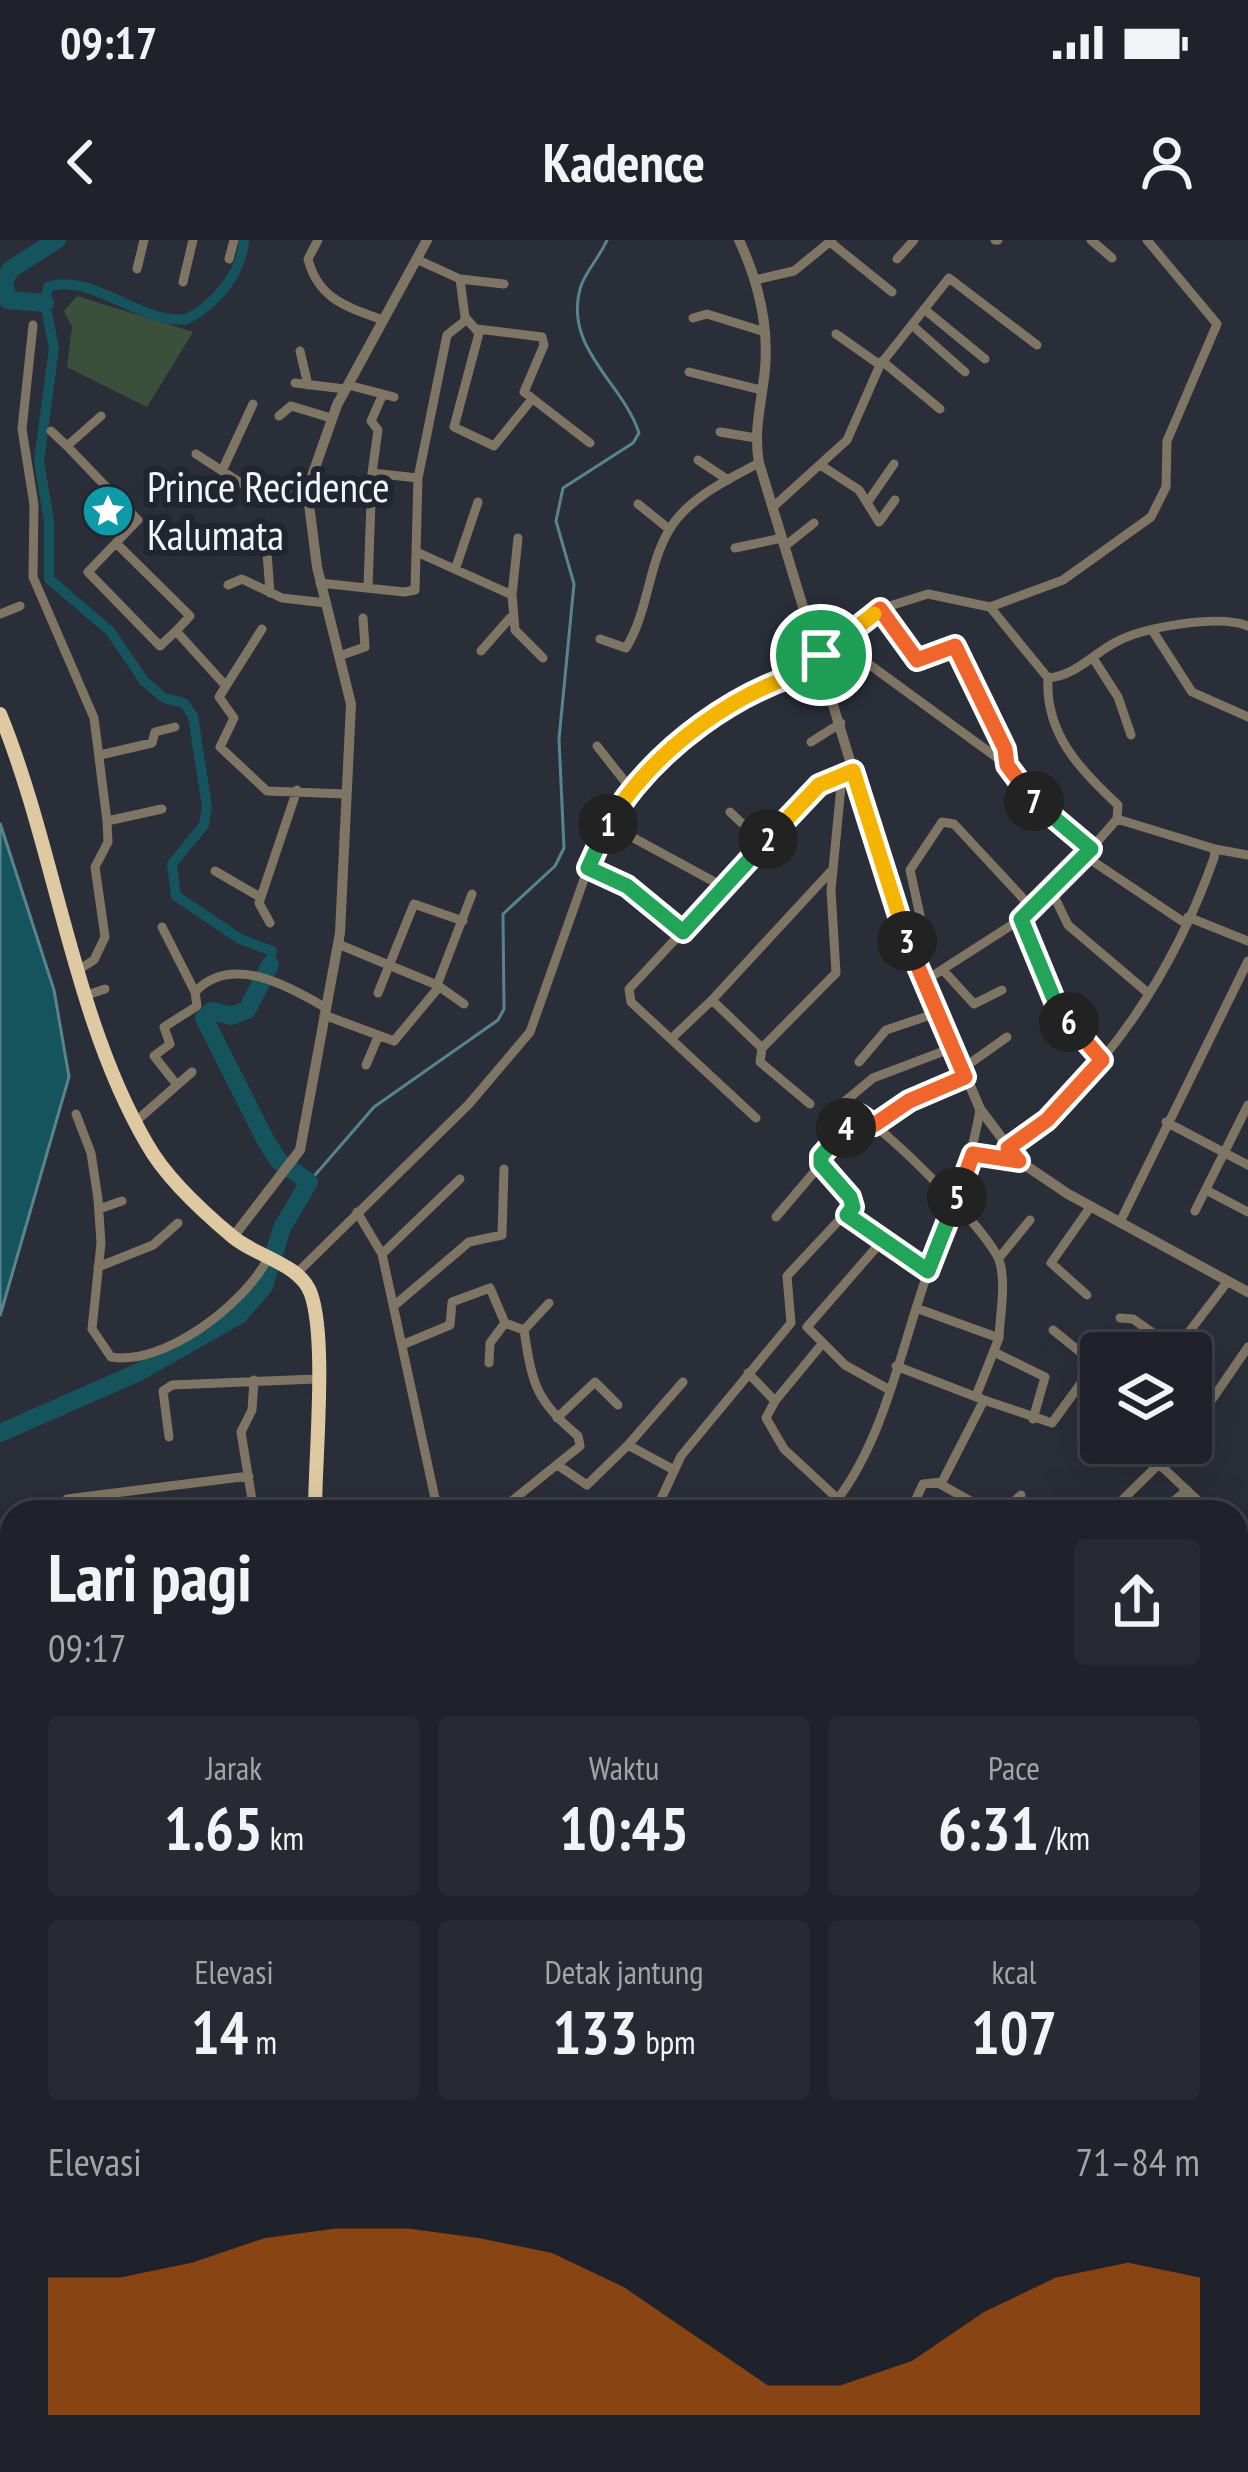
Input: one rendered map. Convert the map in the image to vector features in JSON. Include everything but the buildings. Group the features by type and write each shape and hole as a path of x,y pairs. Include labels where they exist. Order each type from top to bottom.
{"highway":[{"path":"0,713 33,804 78,970 135,1122 156,1160 232,1237 305,1279 316,1312 314,1500"}],"street":[{"path":"137,269 144,240"},
{"path":"183,282 193,240"},
{"path":"230,259 234,240"},
{"path":"317,240 308,259 318,286 334,301 383,320"},
{"path":"232,1237 289,1169 312,1105 338,944 351,704 320,583 309,495 346,387 427,240"},
{"path":"740,240 755,280 765,332 756,438 759,463 824,661 841,723 848,774 923,983 980,1109 1019,1161 1248,1292"},
{"path":"897,259 914,240"},
{"path":"1091,240 1112,258"},
{"path":"76,1114 91,1153 99,1209 95,1340 111,1357 134,1359 226,1312 279,1265 357,1212 469,1104 530,1032 608,824 630,788 669,749 784,678 824,661 880,609 928,594 990,607 1081,570 1135,532 1159,505 1168,442 1217,324 1147,240"},
{"path":"755,280 794,272 831,241 892,292"},
{"path":"416,259 460,279 504,284"},
{"path":"773,507 821,466 854,429 881,363 953,276 1037,345"},
{"path":"460,279 466,320 477,329 538,335 544,340 524,388 590,443"},
{"path":"924,309 985,359"},
{"path":"693,318 706,314 765,332"},
{"path":"320,583 415,590 418,478 447,335 466,320"},
{"path":"33,325 22,429 34,506 33,578 94,718 107,821 108,842 95,867 105,937 94,960 78,970"},
{"path":"913,326 965,373"},
{"path":"477,329 454,427 494,446 532,399"},
{"path":"836,334 940,409"},
{"path":"300,352 308,385"},
{"path":"689,372 761,390"},
{"path":"295,383 388,395 371,421 378,430 368,587"},
{"path":"222,471 253,404"},
{"path":"279,416 291,406 332,418"},
{"path":"67,446 101,416"},
{"path":"51,431 138,520 88,572 160,646 190,616 116,543"},
{"path":"720,431 756,438"},
{"path":"196,454 248,487 309,495"},
{"path":"698,460 728,480"},
{"path":"600,639 622,649 628,645 670,529 728,480 759,463"},
{"path":"867,503 894,464"},
{"path":"821,466 851,483 879,522 896,500"},
{"path":"372,473 418,478"},
{"path":"456,567 478,502"},
{"path":"638,504 670,529"},
{"path":"735,548 784,542 814,523"},
{"path":"266,538 270,593"},
{"path":"518,538 510,618 523,641 543,658"},
{"path":"418,553 512,595"},
{"path":"228,585 242,579 270,593 326,603"},
{"path":"0,614 20,606"},
{"path":"923,983 1021,919 1052,892 1117,819 1118,805 1083,773 1050,718 1048,678 990,607"},
{"path":"880,609 913,658 955,646 1005,749 1007,765"},
{"path":"342,655 366,645 363,618"},
{"path":"482,651 510,618"},
{"path":"1048,678 1122,639 1216,618 1248,626"},
{"path":"262,629 218,700 234,718 219,743 223,752 267,790 346,794"},
{"path":"176,631 225,685"},
{"path":"1154,633 1192,692 1248,717"},
{"path":"847,637 870,665 1007,765 1041,810 1088,852 1187,920 1248,941"},
{"path":"1093,658 1118,697 1130,735"},
{"path":"811,742 841,723"},
{"path":"100,755 152,743 155,732 175,727"},
{"path":"597,746 630,788"},
{"path":"756,1118 628,996 722,886 819,785 848,774"},
{"path":"810,1104 760,1061 762,1048 836,973 833,868 848,774"},
{"path":"270,923 260,912 260,897 296,790"},
{"path":"107,821 163,809"},
{"path":"730,812 764,843"},
{"path":"1117,819 1215,850 1248,855"},
{"path":"921,920 910,870 937,826 948,821 1033,908"},
{"path":"608,824 722,886"},
{"path":"1008,1148 1047,1120 1102,1060 1148,994 1187,920 1215,850"},
{"path":"588,868 627,886 683,932"},
{"path":"672,1038 833,868"},
{"path":"215,871 260,897"},
{"path":"1052,892 1068,925 1148,994"},
{"path":"195,992 218,975 264,978 378,1037 398,1040 438,986 472,894"},
{"path":"378,993 416,903 463,921"},
{"path":"1021,919 1058,1009 1102,1060"},
{"path":"162,927 195,992 197,1006 164,1027 170,1044 154,1056 177,1085"},
{"path":"338,944 438,986 464,1004"},
{"path":"1120,1222 1248,961"},
{"path":"943,970 974,1004 1002,990"},
{"path":"87,995 105,989"},
{"path":"712,1000 762,1048"},
{"path":"859,1062 886,1030 937,1013"},
{"path":"366,1065 378,1037"},
{"path":"874,1125 963,1073 1007,1037"},
{"path":"826,1117 873,1078 952,1048"},
{"path":"135,1122 192,1072"},
{"path":"1196,1210 1248,1107"},
{"path":"822,1344 765,1414 775,1435 838,1498 888,1389 973,1154 980,1109"},
{"path":"776,1217 856,1116 874,1125 955,1202 999,1258 996,1353 940,1484"},
{"path":"1166,1122 1248,1165"},
{"path":"973,1154 1019,1161"},
{"path":"660,1500 674,1470 794,1317 784,1289 788,1276 853,1207 821,1164"},
{"path":"395,1305 469,1242 504,1233 500,1201 504,1169"},
{"path":"382,1254 460,1179"},
{"path":"1207,1190 1248,1212"},
{"path":"99,1209 122,1201"},
{"path":"1087,1295 1051,1263 1091,1206"},
{"path":"357,1212 382,1254 435,1500"},
{"path":"847,1215 881,1243 928,1271"},
{"path":"999,1258 1030,1220"},
{"path":"98,1267 153,1245 178,1222"},
{"path":"881,1243 809,1324 808,1331 888,1389"},
{"path":"1120,1318 1133,1319 1176,1349 1228,1281"},
{"path":"402,1345 450,1325 452,1302 490,1288 505,1323 524,1330"},
{"path":"524,1330 549,1303"},
{"path":"916,1308 999,1338"},
{"path":"489,1363 490,1343 505,1323"},
{"path":"514,1500 559,1466 580,1440 537,1395 524,1330"},
{"path":"1053,1330 1080,1352"},
{"path":"1212,1400 1248,1348"},
{"path":"996,1353 1045,1377 1033,1419"},
{"path":"896,1366 1052,1423 1080,1388"},
{"path":"748,1373 775,1401"},
{"path":"169,1437 166,1388 188,1381 316,1378"},
{"path":"252,1500 241,1432 252,1410 254,1380"},
{"path":"557,1418 595,1382 618,1405"},
{"path":"559,1466 580,1484 593,1483 683,1382"},
{"path":"628,1445 674,1470"},
{"path":"1122,1500 1159,1464 1197,1500"},
{"path":"68,1499 249,1476"},
{"path":"916,1500 923,1484 940,1484 969,1500"},
{"path":"1175,1500 1187,1490"},
{"path":"113,1495 114,1500"},
{"path":"1017,1500 1022,1496"}],"green space":[{"path":"77,296 193,332 147,407 67,367 72,327 64,311"}],"water":[{"path":"0,823 54,990 69,1077 0,1316"}],"waterway":[{"path":"45,303 8,300 4,281 11,269 57,240"},
{"path":"244,240 226,286 187,319 152,314 82,287 48,287 45,303 54,348 39,461 49,521 49,579 110,631 144,681 164,698 184,703 193,716 207,807 204,825 172,864 176,896 240,939 272,951 270,965"},
{"path":"309,1182 374,1107 498,1020 504,1009 503,914 555,866 564,848 559,739 574,584 556,521 563,488 633,443 639,433 580,330 580,289 607,240"},
{"path":"0,1433 139,1372 239,1315 264,1286 282,1228 309,1182 279,1161 267,1143 204,1018 212,1011 231,1016 247,1010 270,965"}],"place":[{"name":"Prince Recidence Kalumata","path":"108,511"}],"route":[{"path":"880,609 917,660 955,646 1005,749 1007,765 1041,810 1091,849 1021,919 1058,1009 1102,1060 1047,1120 1008,1148 1019,1161 973,1154 928,1271 891,1251 847,1215 853,1202 821,1164 821,1156 856,1116 874,1125 909,1101 965,1077 896,911 853,771 819,785 683,932 627,886 588,868 621,801 650,766 698,729 784,678 826,667 821,655 880,609"}]}
